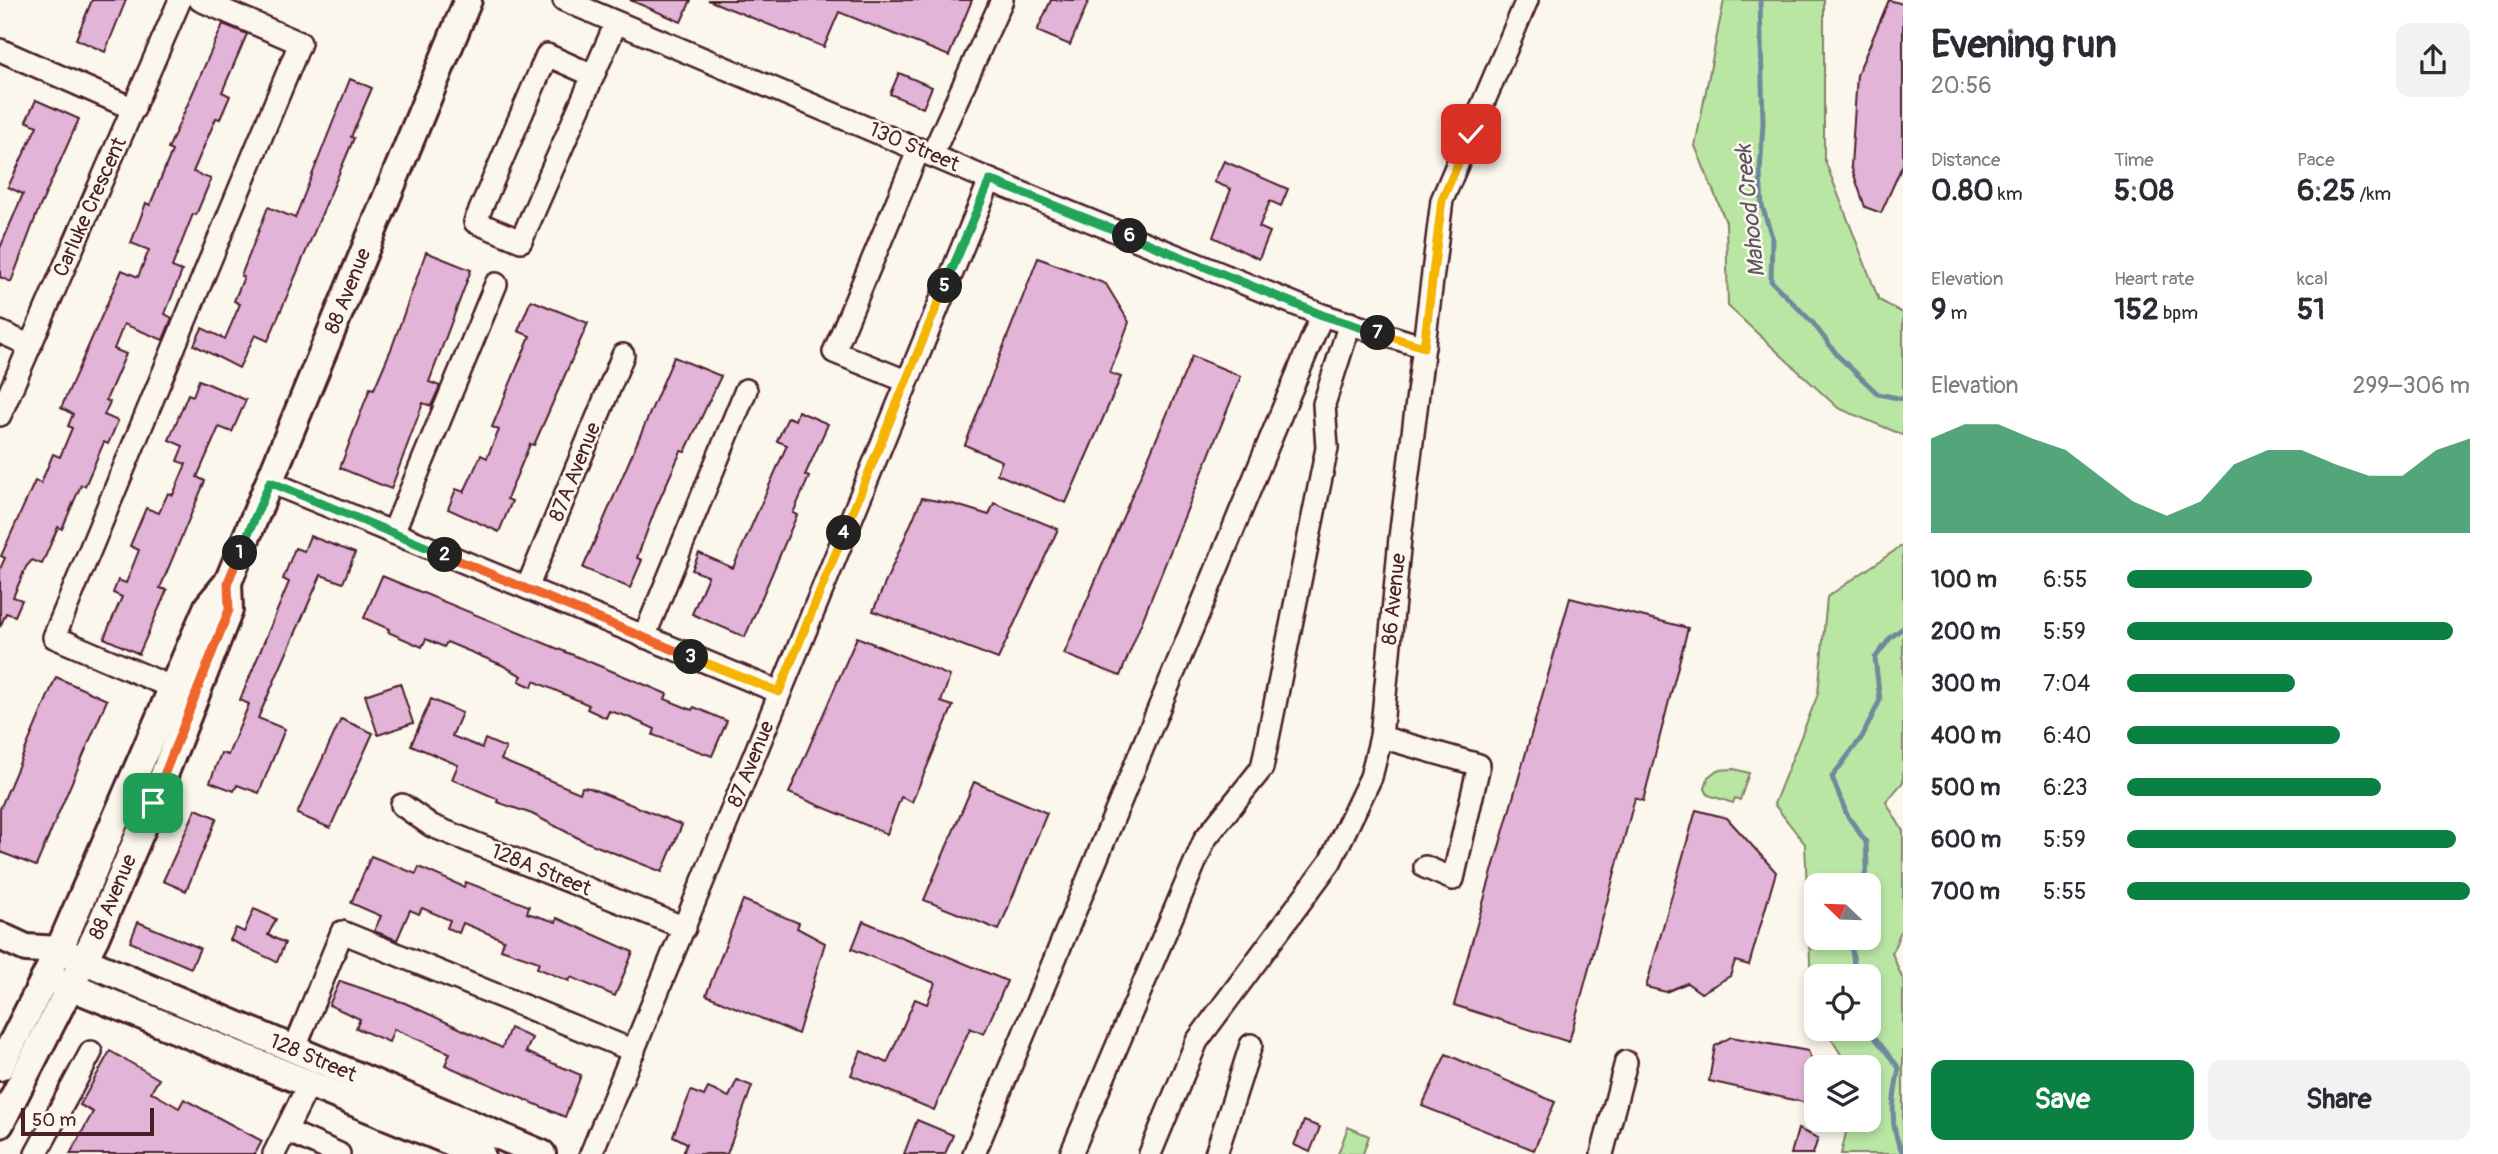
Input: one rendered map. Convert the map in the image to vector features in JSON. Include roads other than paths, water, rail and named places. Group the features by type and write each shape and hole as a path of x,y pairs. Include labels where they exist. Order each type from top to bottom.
{"main road":[{"name":"88 Avenue","path":"0,1067 59,950 208,606 228,582 468,0"},
{"name":"88 Avenue","path":"0,1124 84,961 153,803 229,610 228,582"},
{"path":"0,936 26,948 59,950"},
{"path":"26,948 46,976"},
{"name":"128 Street","path":"59,950 542,1154"},
{"name":"128 Street","path":"46,976 481,1154"}],"street":[{"name":"Carluke Crescent","path":"0,415 180,0"},
{"path":"171,687 54,637 300,43 200,0"},
{"path":"906,381 834,352 926,152 1002,0"},
{"name":"86 Avenue","path":"1150,1154 1196,1041 1330,862 1371,777 1381,737 1400,538 1442,200 1527,0"},
{"name":"130 Street","path":"567,1 990,180 1322,315 1424,347"},
{"path":"592,75 547,55 475,222 521,241 616,23"},
{"path":"0,50 134,108"},
{"name":"87 Avenue","path":"591,1154 990,180"},
{"path":"393,533 496,284"},
{"path":"974,1154 1322,315"},
{"path":"1071,1154 1205,839 1262,768 1326,448 1324,404 1350,323"},
{"path":"0,332 29,345"},
{"name":"87A Avenue","path":"527,588 623,355"},
{"path":"644,637 746,390"},
{"path":"270,482 779,692"},
{"path":"1381,737 1479,765 1453,879 1425,867"},
{"name":"128A Street","path":"402,804 432,826 685,928"},
{"path":"294,1050 342,932 634,1051"},
{"path":"1216,1154 1251,1045"},
{"path":"36,1154 91,1052"},
{"path":"1602,1154 1626,1062"},
{"path":"274,1154 309,1084"},
{"path":"287,1131 339,1154"}],"waterway":[{"name":"Mahood Creek","path":"1760,0 1763,122 1760,173 1762,206 1772,237 1771,281 1813,323 1838,356 1878,394 1903,399"},
{"name":"Mahood Creek","path":"1865,873 1866,842 1847,815 1832,777 1862,737 1880,700 1875,658 1891,637 1903,628"},
{"name":"Mahood Creek","path":"1852,950 1854,964"},
{"name":"Mahood Creek","path":"1878,1041 1899,1068 1894,1122 1903,1154"}]}
